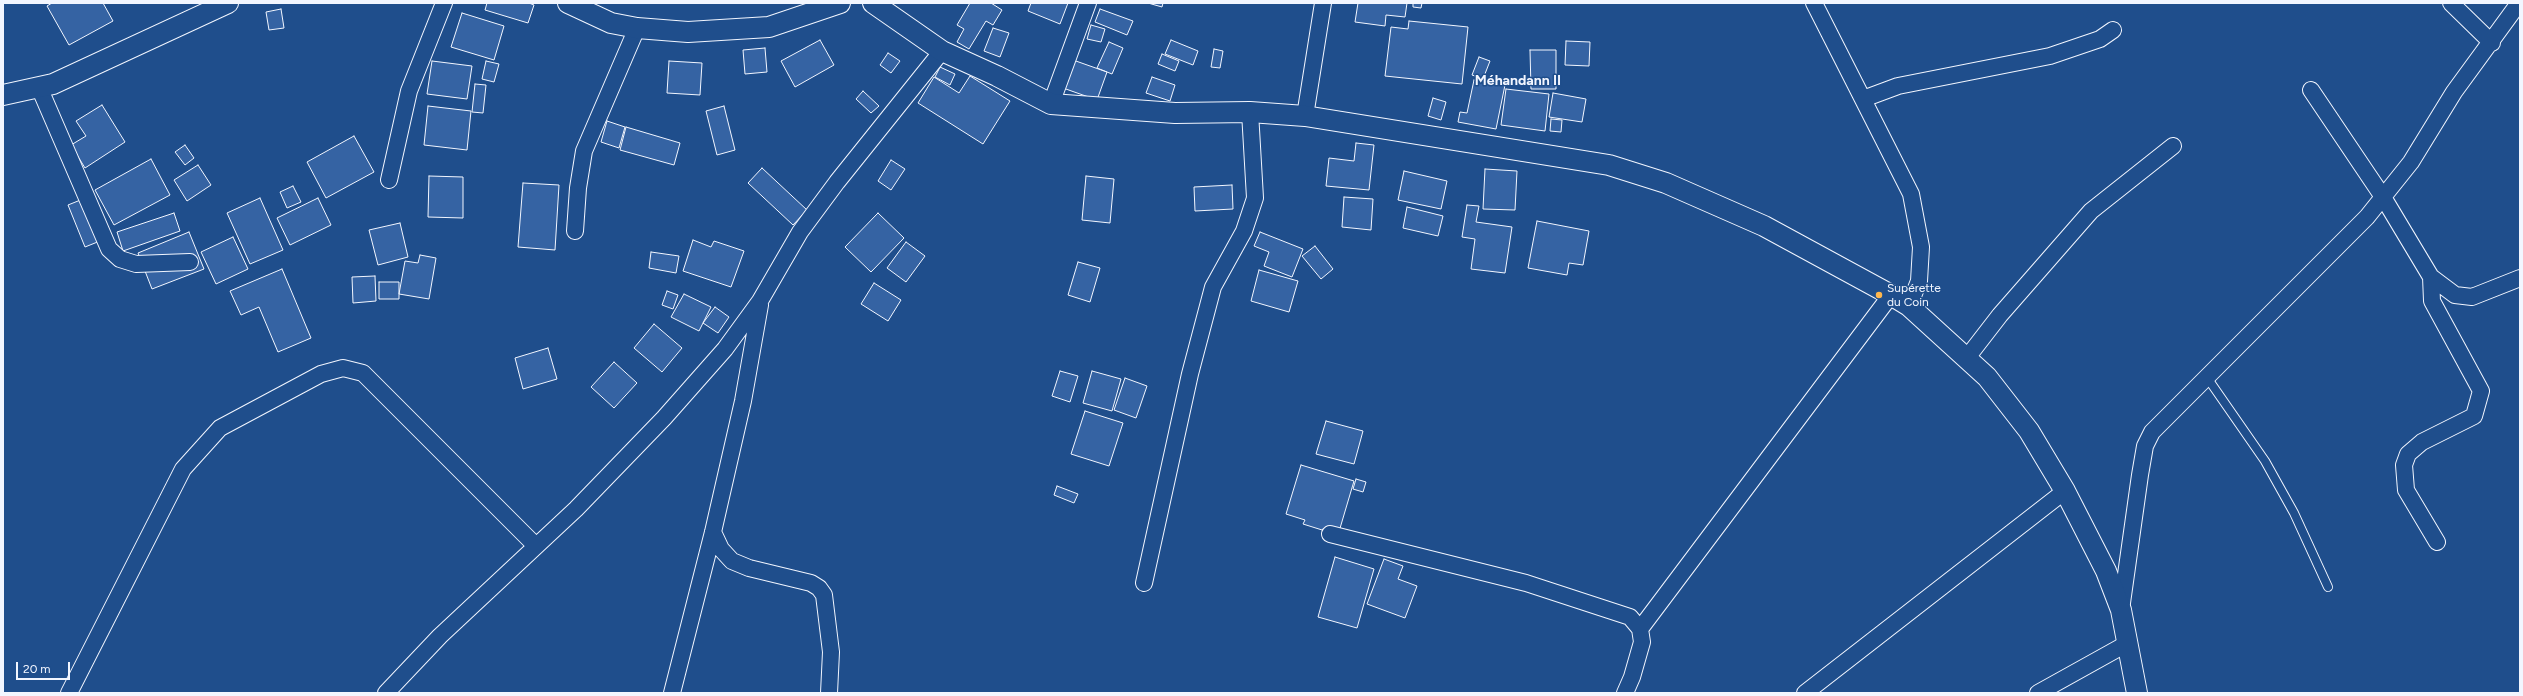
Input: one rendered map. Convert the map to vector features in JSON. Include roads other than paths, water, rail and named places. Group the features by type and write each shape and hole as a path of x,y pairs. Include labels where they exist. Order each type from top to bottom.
{"street":[{"path":"3,95 53,84 227,3"},
{"path":"389,180 409,91 444,3"},
{"path":"568,3 611,23 637,28 688,32 769,27 840,3"},
{"path":"873,3 942,51 997,76 1051,104 1175,113 1250,112 1305,116 1609,165 1666,183 1764,226 1891,295 1909,306 1987,377 2029,431 2065,491 2106,571 2121,610 2136,693"},
{"path":"1051,104 1088,3"},
{"path":"1305,116 1323,3"},
{"path":"1814,3 1911,194 1921,247 1919,281 1909,306"},
{"path":"2451,3 2492,43"},
{"path":"2121,610 2145,446 2152,432 2206,376 2367,217 2411,162 2454,92 2492,43 2518,3"},
{"path":"575,231 578,188 584,151 637,28"},
{"path":"1863,99 1898,86 2050,56 2100,39 2113,30"},
{"path":"386,693 440,636 536,546 664,418 725,349 760,301 800,232 837,182 942,51"},
{"path":"38,87 109,249 120,259 136,264 190,262"},
{"path":"2311,90 2383,197 2431,277 2455,295 2472,297 2520,278"},
{"path":"1144,583 1190,374 1213,287 1244,231 1255,198 1250,112"},
{"path":"1966,359 2000,315 2091,211 2172,146"},
{"path":"2431,277 2432,301 2481,391 2474,416 2422,442 2408,454 2404,465 2406,490 2437,542"},
{"path":"1640,629 1891,295"},
{"path":"672,693 713,532 743,401 760,301"},
{"path":"69,693 183,469 220,428 322,374 344,368 363,373 536,546"},
{"path":"1805,693 2065,491"},
{"path":"713,532 721,549 732,561 749,568 811,583 819,588 824,596 831,652 829,693"},
{"path":"1330,534 1526,583 1630,617 1640,629 1642,642 1632,677 1625,693"},
{"path":"2038,693 2128,643"}],"lane":[{"path":"2206,376 2264,461 2294,513 2328,587"}],"place":[{"name":"Supérette du Coin","path":"1879,295"}],"district":[{"name":"Méhandann II","path":"1518,81"}]}
